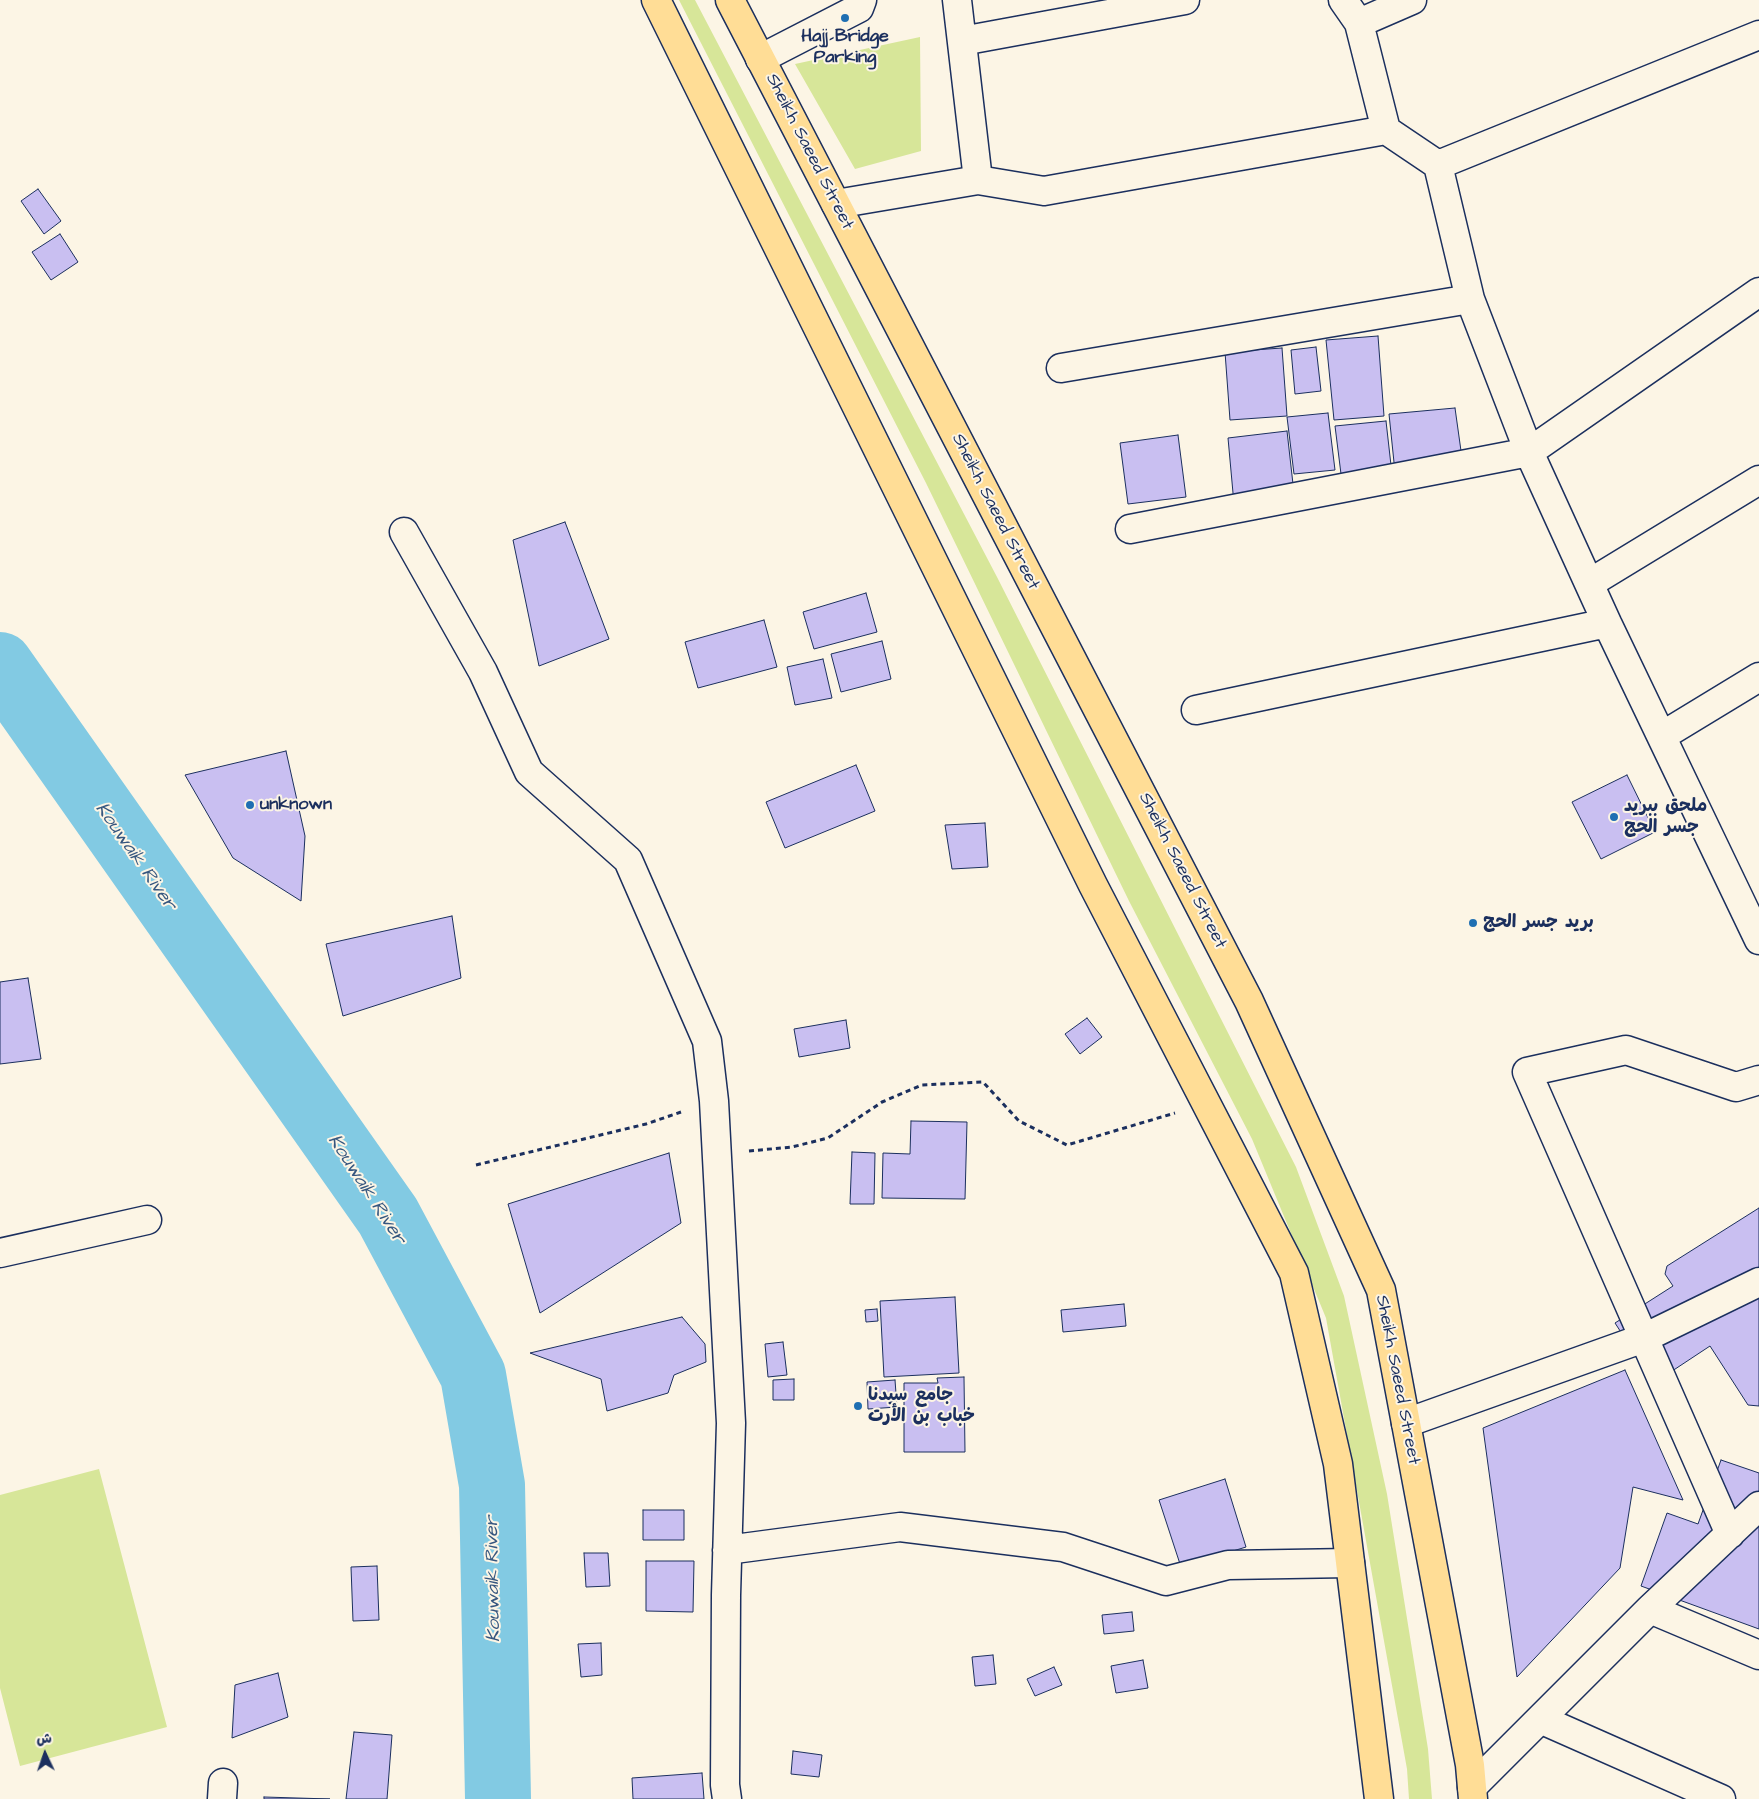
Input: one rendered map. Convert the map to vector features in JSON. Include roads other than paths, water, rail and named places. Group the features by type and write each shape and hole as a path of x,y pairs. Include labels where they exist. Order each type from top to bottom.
{"main road":[{"path":"656,0 1093,885 1294,1273 1338,1464 1379,1799"},
{"name":"Sheikh Saeed Street","path":"730,0 1249,1001 1381,1290 1470,1766 1472,1793"}],"street":[{"path":"760,59 858,8 862,0"},
{"path":"957,0 978,180"},
{"path":"962,41 1185,0"},
{"path":"1342,0 1358,23 1386,130 1438,166 1470,299 1529,452 1607,623 1759,940"},
{"path":"1358,23 1412,0"},
{"path":"1438,166 1759,35"},
{"path":"836,204 978,180 1044,191 1386,130"},
{"path":"1130,529 1529,452 1759,292"},
{"path":"1060,368 1470,299"},
{"path":"1590,583 1759,480"},
{"path":"404,532 483,672 529,772 628,860 708,1041 714,1101 732,1423 727,1550 725,1785 727,1799"},
{"path":"1196,710 1607,623"},
{"path":"1662,736 1759,677"},
{"path":"1730,1534 1527,1072 1626,1050 1736,1088 1759,1080"},
{"path":"0,1253 147,1220"},
{"path":"1406,1423 1644,1338 1759,1282"},
{"path":"1472,1793 1540,1719 1650,1609 1759,1506"},
{"path":"727,1550 900,1527 1063,1547 1166,1581 1228,1565 1350,1563"},
{"path":"1650,1609 1759,1655"},
{"path":"1540,1719 1721,1799"}],"waterway":[{"name":"Kouwaik River","path":"0,665 388,1216 473,1375 492,1485 498,1799"}],"place":[{"name":"Hajj Bridge Parking","path":"845,18"},
{"name":"unknown","path":"250,805"},
{"name":"ملحق ببريد جسر الحج","path":"1614,817"},
{"name":"بريد جسر الحج","path":"1473,923"},
{"name":"جامع سيدنا خباب بن الأرت","path":"858,1406"}]}
